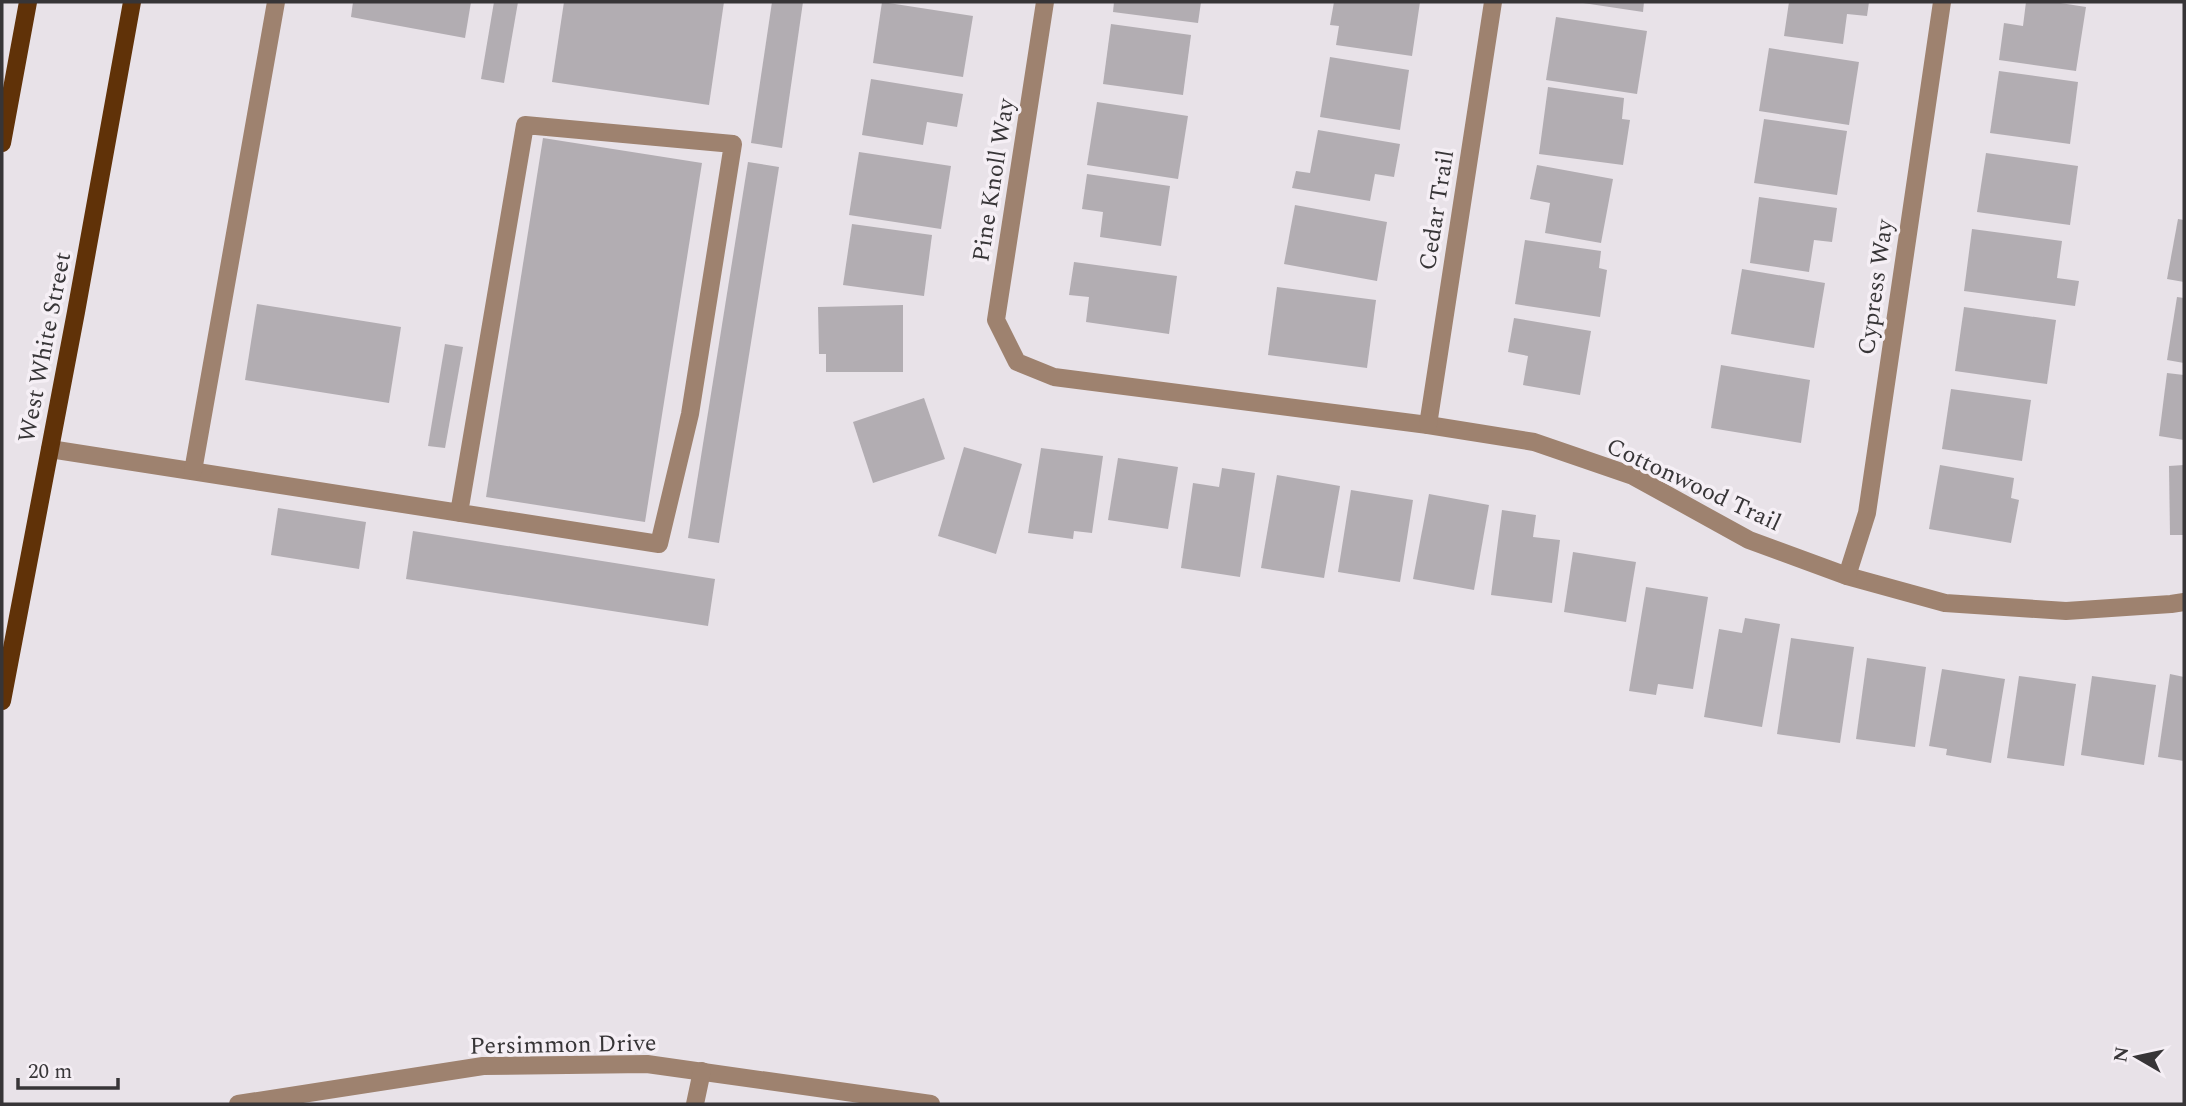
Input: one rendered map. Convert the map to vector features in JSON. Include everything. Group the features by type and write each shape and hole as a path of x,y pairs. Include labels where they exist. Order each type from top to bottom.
{"main road":[{"path":"2,143 28,2"},
{"name":"West White Street","path":"2,701 132,2"}],"street":[{"path":"193,471 276,2"},
{"name":"Pine Knoll Way","path":"1017,362 996,320 1045,2"},
{"name":"Cedar Trail","path":"1428,425 1493,2"},
{"name":"Cypress Way","path":"1847,576 1867,513 1942,2"},
{"path":"50,449 193,471 459,513 659,544 690,414 733,144 525,125 459,513"},
{"name":"Cottonwood Trail","path":"1017,362 1054,377 1428,425 1534,442 1633,476 1749,540 1847,576 1945,603 2066,611 2184,602"},
{"name":"Persimmon Drive","path":"238,1104 483,1066 647,1064 931,1104"},
{"path":"695,1104 702,1072"}],"building":[{"path":"353,2 471,2 465,38 351,17"},
{"path":"494,2 518,2 504,83 481,79"},
{"path":"564,2 724,2 709,105 552,82"},
{"path":"772,2 803,2 782,148 751,143"},
{"path":"882,2 973,16 963,77 873,63"},
{"path":"1114,2 1201,2 1198,23 1113,12"},
{"path":"1334,2 1420,2 1412,56 1336,45 1339,26 1330,25"},
{"path":"1583,2 1644,2 1643,12"},
{"path":"1789,2 1869,2 1867,16 1847,14 1843,44 1784,36"},
{"path":"2026,2 2054,2 2086,7 2076,71 1999,60 2004,23 2023,26"},
{"path":"1556,17 1647,31 1637,94 1546,80"},
{"path":"1111,24 1191,35 1183,95 1103,84"},
{"path":"1769,48 1859,62 1849,125 1759,111"},
{"path":"1330,57 1409,70 1400,130 1320,117"},
{"path":"1999,71 2078,82 2070,144 1990,133"},
{"path":"871,79 963,94 957,127 927,122 923,145 862,135"},
{"path":"1548,87 1624,98 1622,119 1630,120 1623,165 1539,154"},
{"path":"1097,102 1188,116 1178,179 1087,165"},
{"path":"1764,119 1847,131 1837,195 1754,183"},
{"path":"1318,130 1400,144 1394,177 1375,174 1370,201 1292,188 1296,171 1310,173"},
{"path":"543,138 702,163 645,522 486,497"},
{"path":"859,152 951,166 941,229 849,215"},
{"path":"1986,153 2078,166 2070,225 1977,212"},
{"path":"748,162 779,167 719,543 688,538"},
{"path":"1537,165 1613,179 1601,243 1545,233 1550,203 1530,199"},
{"path":"1087,174 1170,186 1161,246 1100,237 1103,212 1082,209"},
{"path":"1759,197 1837,208 1832,242 1814,240 1809,272 1750,263"},
{"path":"1295,205 1387,222 1377,281 1284,264"},
{"path":"2178,219 2184,220 2184,282 2167,279"},
{"path":"852,224 932,235 924,296 843,285"},
{"path":"1972,229 2062,241 2057,278 2079,281 2075,306 1964,291"},
{"path":"1525,240 1601,251 1599,268 1607,270 1600,317 1515,304"},
{"path":"1074,262 1177,276 1169,334 1086,322 1089,297 1069,295"},
{"path":"1742,269 1825,283 1814,348 1731,334"},
{"path":"1277,287 1376,300 1367,368 1268,355"},
{"path":"2177,297 2184,298 2184,363 2167,360"},
{"path":"257,304 401,327 389,403 245,380"},
{"path":"903,305 903,372 826,372 826,354 819,354 818,307"},
{"path":"1964,307 2056,320 2047,384 1955,371"},
{"path":"1514,318 1591,331 1580,395 1523,385 1528,356 1508,352"},
{"path":"445,344 463,347 445,448 428,446"},
{"path":"1721,365 1810,380 1801,443 1711,428"},
{"path":"2167,373 2184,375 2184,440 2159,436"},
{"path":"1951,389 2031,400 2022,461 1942,449"},
{"path":"924,398 945,459 873,483 853,422"},
{"path":"964,447 1022,464 996,554 938,536"},
{"path":"1041,448 1103,456 1092,533 1074,531 1073,539 1028,533"},
{"path":"1118,458 1178,467 1168,529 1108,520"},
{"path":"1940,465 2014,478 2011,498 2019,500 2011,543 1929,529"},
{"path":"2184,465 2184,535 2170,535 2169,466"},
{"path":"1222,468 1255,473 1240,577 1181,568 1193,483 1219,487"},
{"path":"1277,475 1340,486 1324,578 1261,568"},
{"path":"1351,490 1413,500 1400,582 1338,572"},
{"path":"1429,494 1489,505 1474,590 1413,579"},
{"path":"278,508 366,522 359,569 271,555"},
{"path":"1502,510 1536,515 1533,537 1560,540 1552,603 1491,595"},
{"path":"413,531 715,579 708,626 406,579"},
{"path":"1573,552 1636,562 1626,622 1564,612"},
{"path":"1646,587 1708,597 1693,689 1658,684 1656,695 1629,691"},
{"path":"1745,618 1780,624 1762,727 1704,717 1719,629 1742,633"},
{"path":"1791,638 1854,647 1840,743 1777,734"},
{"path":"1867,658 1926,667 1915,747 1856,739"},
{"path":"1942,669 2005,679 1991,763 1946,755 1947,749 1929,746"},
{"path":"2170,674 2184,677 2184,761 2158,757"},
{"path":"2019,676 2076,684 2064,766 2007,758"},
{"path":"2092,676 2156,685 2144,765 2081,755"}]}
